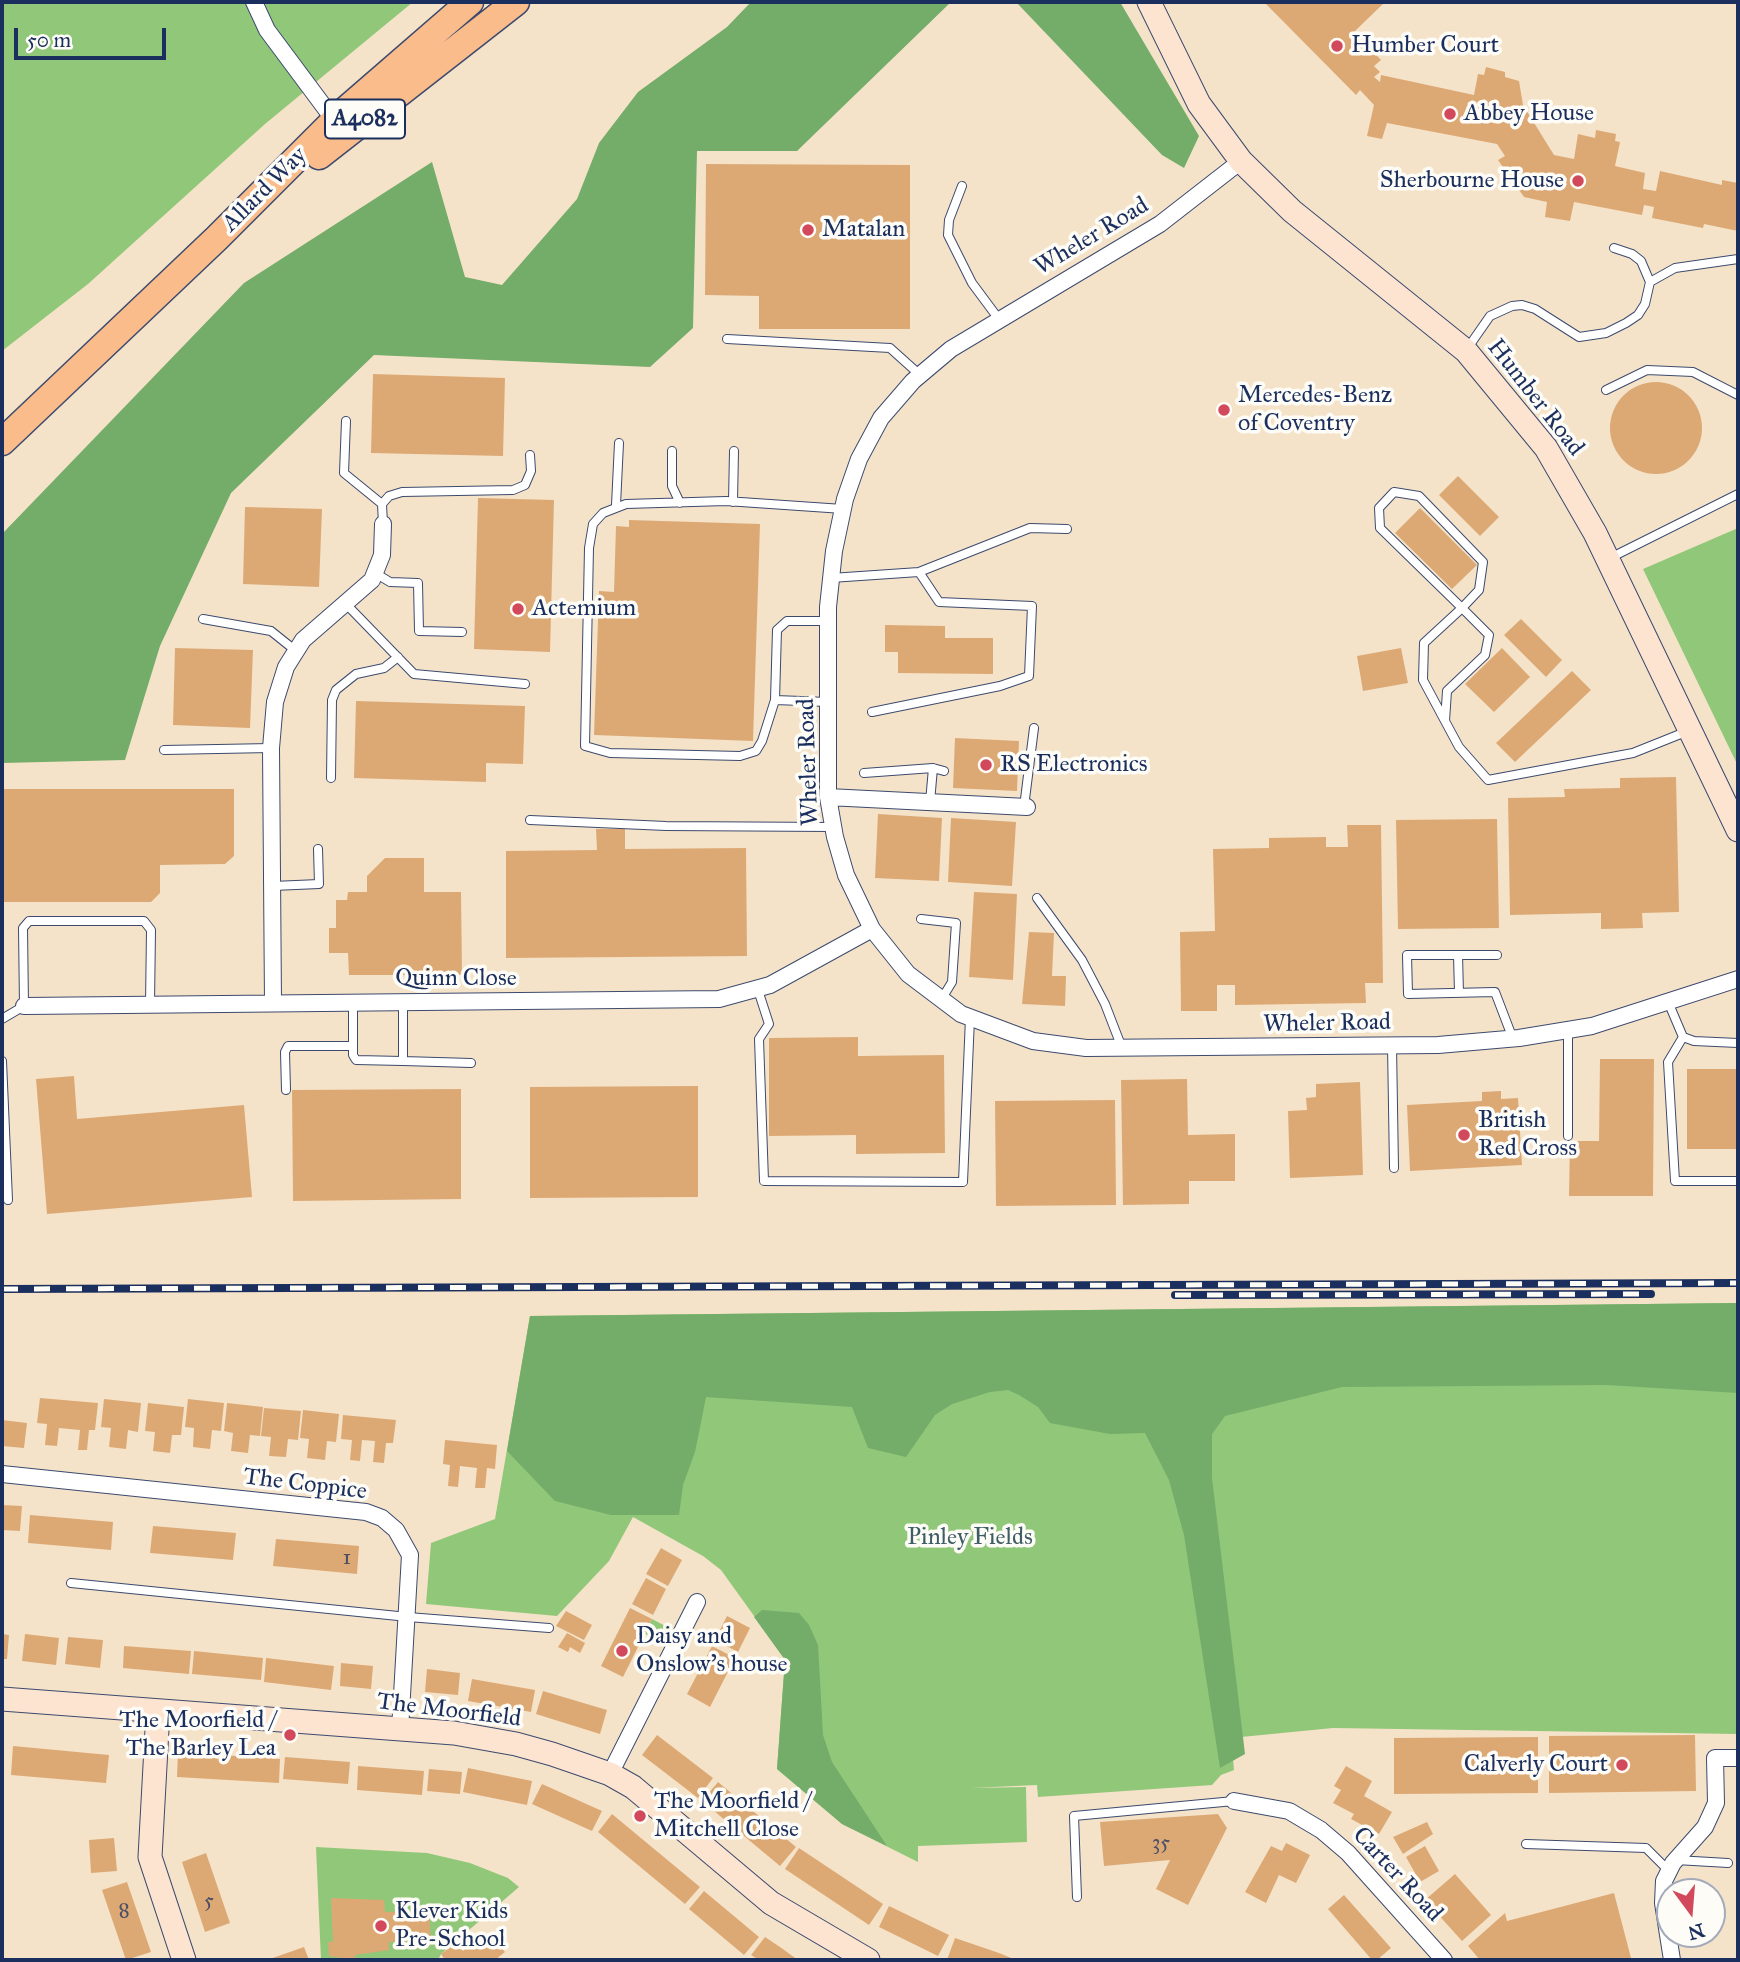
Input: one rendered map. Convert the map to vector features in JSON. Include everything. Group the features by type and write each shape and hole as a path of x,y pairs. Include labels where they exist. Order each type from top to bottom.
{"main road":[{"name":"Allard Way","path":"2,442 217,238 334,120 470,2"},
{"name":"Allard Way","path":"217,238 516,2"}],"street":[{"path":"254,2 267,30 334,120"},
{"name":"Humber Road","path":"1149,2 1199,104 1241,161 1292,211 1466,351 1546,448 1608,559 1738,831"},
{"name":"Wheler Road","path":"1241,161 1160,224 998,318 951,349 920,375 881,418 859,458 843,509 831,578 828,621 828,797 846,875 872,929 908,974 941,1000 970,1018 1033,1041 1122,1048 1392,1045 1513,1039 1568,1030 1669,1004 1738,979"},
{"path":"273,1003 271,748 275,702 286,667 303,640 372,580 382,555 383,524"},
{"path":"828,797 1026,807"},
{"name":"Quinn Close","path":"24,1006 719,999 758,990 872,929"},
{"name":"The Coppice","path":"2,1474 374,1515 396,1530 410,1555 400,1730"},
{"path":"610,1774 697,1602"},
{"name":"The Moorfield","path":"2,1699 493,1739 610,1774 665,1811 771,1903 867,1960"},
{"path":"158,1711 150,1857 184,1960"},
{"path":"1666,1878 1672,1865 1705,1826 1716,1803 1715,1758 1738,1758"},
{"name":"Carter Road","path":"1234,1801 1289,1811 1321,1830 1348,1853 1444,1960"}],"lane":[{"path":"962,186 949,219 948,235 972,283 998,318"},
{"path":"1466,351 1490,316 1512,306 1535,309 1579,337 1606,333 1638,314 1650,293 1650,282 1641,261 1632,254 1614,248"},
{"path":"1650,282 1675,268 1738,259"},
{"path":"727,339 890,348 920,375"},
{"path":"1606,390 1647,370 1693,372 1738,396"},
{"path":"346,421 344,473 382,504"},
{"path":"616,505 619,443"},
{"path":"672,451 672,486 680,503"},
{"path":"733,502 734,451"},
{"path":"383,524 382,504 389,496 401,492 513,490 525,485 531,471 530,455"},
{"path":"1445,721 1447,691 1485,654 1489,635 1462,608 1380,528 1379,508 1394,492 1419,496 1483,562 1479,590 1462,608 1424,643 1423,680 1445,721 1459,747 1488,780 1633,753 1690,730"},
{"path":"1608,559 1738,494"},
{"path":"828,621 787,621 780,626 775,700 767,728 756,751 740,756 610,753 585,746 589,548 593,524 603,513 616,505 733,502 843,509"},
{"path":"831,578 919,572 1030,527 1067,529"},
{"path":"872,712 1000,686 1029,676 1032,606 939,602 919,572"},
{"path":"375,573 390,582 418,583 419,631 462,632"},
{"path":"346,604 414,674 526,684"},
{"path":"203,619 271,631 296,650"},
{"path":"331,778 332,700 336,690 356,674 384,668 398,657"},
{"path":"775,700 828,702"},
{"path":"1026,807 1034,727"},
{"path":"164,750 271,748"},
{"path":"864,773 933,768 944,771"},
{"path":"930,802 933,768"},
{"path":"530,820 666,826 833,827"},
{"path":"273,886 318,884 318,849"},
{"path":"1037,898 1082,960 1105,1004 1122,1048"},
{"path":"921,919 956,923 952,982 941,1000"},
{"path":"2,1019 24,1006 23,928 29,921 144,921 151,930 149,1004"},
{"path":"1497,955 1407,955 1408,994 1495,992 1513,1039"},
{"path":"1458,955 1459,993"},
{"path":"758,990 769,1024 759,1039 764,1181 963,1182 970,1018"},
{"path":"353,1002 353,1046 356,1060 471,1063"},
{"path":"403,1002 403,1061"},
{"path":"1669,1004 1683,1037 1694,1041 1738,1043"},
{"path":"1568,1030 1568,1136"},
{"path":"1683,1037 1668,1062 1675,1181 1738,1181"},
{"path":"1392,1045 1394,1168"},
{"path":"286,1090 285,1052 288,1046 353,1046"},
{"path":"2,1061 8,1200"},
{"path":"71,1583 408,1617 549,1628"},
{"path":"1077,1897 1074,1816 1234,1801"},
{"path":"1526,1844 1646,1848 1672,1865 1728,1863"}],"green space":[{"path":"2,2 413,2 265,124 88,284 2,351"},
{"path":"751,2 951,2 797,151 697,151 693,328 650,367 374,355 231,493 160,646 125,760 2,763 2,534 244,283 432,162 465,277 502,285 577,199 599,143 638,92 727,27"},
{"path":"1016,2 1120,2 1199,136 1184,168 1162,155"},
{"path":"1738,528 1738,766 1643,569"},
{"name":"Pinley Fields","path":"1738,1303 1738,1734 1333,1728 1231,1738 1234,1770 1221,1775 1212,1785 1038,1797 1037,1785 971,1788 1026,1787 1027,1842 918,1846 918,1862 842,1824 777,1769 785,1659 721,1570 703,1556 633,1517 609,1561 557,1616 426,1604 431,1543 495,1519 530,1316"},
{"path":"1738,1303 1738,1393 1607,1385 1342,1387 1225,1416 1212,1434 1212,1478 1245,1754 1220,1768 1184,1535 1169,1480 1145,1433 1110,1434 1050,1423 1038,1407 1008,1390 990,1392 952,1404 935,1415 906,1457 868,1448 852,1407 706,1397 695,1452 683,1485 679,1515 611,1515 555,1501 507,1451 530,1316"},
{"path":"762,1610 799,1613 809,1625 818,1645 823,1735 832,1762 887,1846 842,1824 777,1769 785,1660 754,1617"},
{"path":"652,1619 673,1630 665,1644 645,1634"},
{"path":"316,1847 427,1853 470,1863 508,1878 519,1887 441,1954 438,1960 321,1960"}],"building":[{"path":"1264,2 1385,2 1354,32 1381,60 1374,66 1380,72 1374,77 1380,82 1381,75 1474,95 1478,74 1484,75 1486,67 1505,72 1505,77 1519,81 1523,105 1554,155 1574,159 1578,134 1595,138 1596,130 1616,134 1615,141 1620,142 1615,166 1645,173 1643,189 1656,191 1660,171 1722,185 1722,180 1738,183 1738,231 1704,224 1703,228 1652,218 1654,207 1644,205 1642,215 1574,202 1570,221 1545,217 1547,202 1524,197 1498,160 1505,156 1497,144 1387,123 1382,139 1367,136 1374,105 1360,90 1356,95"},
{"name":"Matalan","path":"706,164 910,165 910,329 759,329 759,296 705,295"},
{"path":"373,374 505,378 503,456 371,453"},
{"path":"1656,382 1674,385 1689,395 1699,410 1702,428 1699,446 1689,461 1674,471 1656,474 1638,471 1623,461 1613,446 1610,428 1613,410 1623,395 1638,385"},
{"path":"1458,476 1499,517 1480,536 1439,495"},
{"path":"478,498 554,500 550,652 474,649"},
{"path":"245,507 322,509 319,587 243,584"},
{"path":"1420,508 1477,565 1452,589 1395,533"},
{"path":"629,520 760,524 753,741 594,735 599,591 614,592 616,526 629,527"},
{"path":"1521,619 1562,660 1546,677 1504,635"},
{"path":"885,625 945,626 945,638 993,638 993,674 898,673 898,652 885,652"},
{"path":"175,648 253,650 250,728 173,725"},
{"path":"1401,648 1408,683 1363,691 1357,656"},
{"path":"1502,648 1530,677 1494,712 1465,684"},
{"path":"1572,671 1591,690 1515,762 1496,743"},
{"path":"356,701 525,706 523,764 486,763 486,782 354,778"},
{"name":"RS Electronics","path":"955,738 1019,741 1017,791 953,788"},
{"path":"1676,777 1679,912 1642,913 1643,928 1601,929 1601,913 1510,915 1508,798 1565,797 1564,789 1620,788 1620,778"},
{"path":"2,789 234,789 234,856 225,864 160,865 160,893 151,902 2,902"},
{"path":"878,814 942,818 939,881 875,878"},
{"path":"951,818 1016,822 1012,886 948,882"},
{"path":"1497,819 1499,928 1398,929 1396,820"},
{"path":"1347,825 1381,825 1383,983 1365,983 1366,1003 1235,1005 1235,985 1217,985 1217,1011 1181,1011 1180,932 1215,931 1213,849 1269,848 1269,838 1326,837 1326,847 1348,847"},
{"path":"596,829 625,829 625,849 746,848 747,956 506,958 506,851 597,850"},
{"path":"385,858 424,858 424,892 461,892 462,975 349,975 348,953 329,953 329,928 336,928 336,900 347,900 348,892 367,892 367,876"},
{"path":"974,892 1017,894 1013,980 969,977"},
{"path":"1029,932 1054,933 1052,976 1066,976 1065,1006 1022,1004"},
{"path":"858,1037 858,1056 944,1055 945,1153 856,1154 856,1135 769,1136 769,1038"},
{"path":"1600,1059 1654,1059 1653,1196 1569,1196 1570,1141 1599,1141"},
{"path":"1687,1069 1738,1069 1738,1149 1687,1149"},
{"path":"74,1076 77,1119 244,1105 252,1197 47,1214 36,1079"},
{"path":"1187,1079 1188,1135 1235,1134 1235,1181 1189,1181 1189,1204 1123,1205 1121,1080"},
{"path":"1360,1082 1363,1175 1290,1178 1288,1111 1307,1110 1306,1098 1316,1097 1316,1084"},
{"path":"698,1086 698,1197 530,1198 530,1087"},
{"path":"461,1089 461,1199 293,1201 292,1090"},
{"name":"British Red Cross","path":"1501,1091 1501,1099 1518,1098 1522,1165 1410,1171 1407,1105 1482,1101 1482,1092"},
{"path":"1115,1100 1116,1205 996,1206 995,1101"},
{"path":"40,1398 98,1403 95,1430 89,1430 87,1450 78,1450 80,1430 59,1428 57,1446 45,1445 47,1424 37,1423"},
{"path":"104,1399 141,1403 138,1432 128,1430 126,1449 109,1447 111,1428 101,1427"},
{"path":"188,1399 224,1403 221,1431 212,1430 210,1449 193,1447 194,1428 185,1427"},
{"path":"148,1403 184,1407 181,1435 172,1435 170,1453 153,1451 155,1432 145,1431"},
{"path":"227,1403 263,1407 260,1436 250,1435 248,1453 231,1451 233,1433 224,1431"},
{"path":"264,1408 301,1411 298,1440 288,1439 286,1457 269,1456 271,1437 261,1436"},
{"path":"303,1410 339,1414 336,1442 327,1441 325,1460 307,1458 309,1439 300,1438"},
{"path":"343,1415 396,1420 393,1443 386,1443 384,1463 373,1462 375,1441 362,1440 360,1461 350,1460 352,1440 341,1439"},
{"path":"2,1420 27,1423 24,1448 2,1446"},
{"path":"445,1440 497,1445 495,1469 487,1468 485,1488 475,1488 477,1468 460,1466 458,1487 448,1486 450,1465 443,1464"},
{"path":"2,1505 22,1506 20,1531 2,1530"},
{"path":"30,1515 113,1522 111,1550 28,1543"},
{"path":"153,1526 236,1533 233,1560 150,1553"},
{"path":"276,1539 359,1546 357,1574 273,1566"},
{"path":"661,1548 682,1560 668,1586 646,1574"},
{"path":"646,1578 666,1589 653,1615 632,1604"},
{"path":"630,1608 652,1619 623,1677 601,1666"},
{"path":"566,1611 592,1625 584,1640 556,1626"},
{"path":"727,1616 750,1628 738,1652 715,1640"},
{"path":"567,1633 585,1643 580,1653 570,1647 568,1652 558,1647"},
{"path":"2,1634 9,1635 7,1659 2,1659"},
{"path":"25,1634 59,1638 56,1665 22,1661"},
{"path":"68,1637 103,1640 100,1668 65,1664"},
{"path":"124,1646 191,1651 189,1674 123,1668"},
{"path":"712,1646 735,1658 710,1707 687,1694"},
{"path":"194,1651 263,1658 261,1680 192,1674"},
{"path":"266,1658 334,1666 331,1690 264,1682"},
{"path":"341,1663 373,1666 371,1689 340,1686"},
{"path":"427,1669 460,1673 458,1695 425,1692"},
{"path":"472,1679 535,1690 531,1712 468,1701"},
{"path":"543,1691 607,1710 600,1734 536,1714"},
{"path":"657,1735 713,1778 698,1798 642,1755"},
{"name":"Calverly Court","path":"1695,1735 1696,1791 1549,1793 1549,1736"},
{"name":"Calverly Court","path":"1538,1737 1538,1793 1394,1794 1394,1738"},
{"path":"13,1746 109,1755 106,1783 11,1775"},
{"path":"178,1752 280,1759 279,1783 177,1777"},
{"path":"285,1757 350,1762 348,1784 283,1779"},
{"path":"358,1766 424,1771 422,1795 357,1790"},
{"path":"1346,1766 1372,1781 1364,1796 1392,1812 1379,1834 1351,1819 1354,1814 1333,1803 1341,1790 1334,1786"},
{"path":"468,1768 532,1781 527,1805 463,1792"},
{"path":"429,1769 462,1772 460,1794 427,1791"},
{"path":"718,1782 796,1847 780,1866 702,1801"},
{"path":"542,1784 602,1811 592,1831 532,1804"},
{"path":"612,1814 700,1887 685,1904 598,1832"},
{"path":"1218,1814 1227,1828 1188,1905 1156,1889 1170,1860 1104,1866 1100,1822"},
{"path":"1427,1822 1433,1834 1403,1854 1393,1837"},
{"path":"114,1838 117,1871 91,1873 89,1840"},
{"path":"1286,1843 1310,1855 1296,1883 1279,1875 1266,1903 1245,1892 1271,1846 1282,1851"},
{"path":"1425,1846 1439,1871 1420,1882 1406,1857"},
{"path":"799,1848 883,1904 869,1925 785,1869"},
{"path":"206,1853 230,1923 205,1932 182,1862"},
{"path":"1455,1874 1491,1915 1462,1941 1425,1900"},
{"path":"127,1882 151,1952 126,1960 102,1890"},
{"path":"704,1891 759,1937 744,1955 689,1909"},
{"path":"1614,1893 1631,1958 1480,1960 1468,1946 1505,1913 1507,1921"},
{"path":"1344,1895 1391,1948 1377,1960 1372,1960 1328,1909"},
{"name":"Klever Kids Pre-School","path":"331,1898 384,1900 385,1912 429,1911 431,1945 415,1949 411,1941 389,1942 389,1950 355,1955 355,1960 329,1956 328,1942 333,1942"},
{"path":"889,1906 949,1935 938,1956 879,1927"},
{"path":"765,1937 798,1960 759,1960 751,1955"},
{"path":"493,1938 505,1952 495,1960 445,1960 441,1954 456,1943 463,1951 476,1940 481,1947"},
{"path":"955,1938 999,1953 1016,1960 947,1960"},
{"path":"304,1947 309,1960 267,1960"}],"railway":[{"path":"2,1289 1738,1283"},
{"path":"1175,1295 1651,1294"}],"place":[{"name":"Humber Court","path":"1337,46"},
{"name":"Abbey House","path":"1450,114"},
{"name":"Sherbourne House","path":"1578,181"},
{"name":"Matalan","path":"808,230"},
{"name":"Mercedes-Benz of Coventry","path":"1224,410"},
{"name":"Actemium","path":"518,609"},
{"name":"RS Electronics","path":"986,765"},
{"name":"British Red Cross","path":"1464,1135"},
{"name":"Daisy and Onslow's house","path":"622,1651"},
{"name":"The Moorfield / The Barley Lea","path":"290,1735"},
{"name":"Calverly Court","path":"1622,1765"},
{"name":"The Moorfield / Mitchell Close","path":"640,1816"},
{"name":"Klever Kids Pre-School","path":"381,1926"}]}
